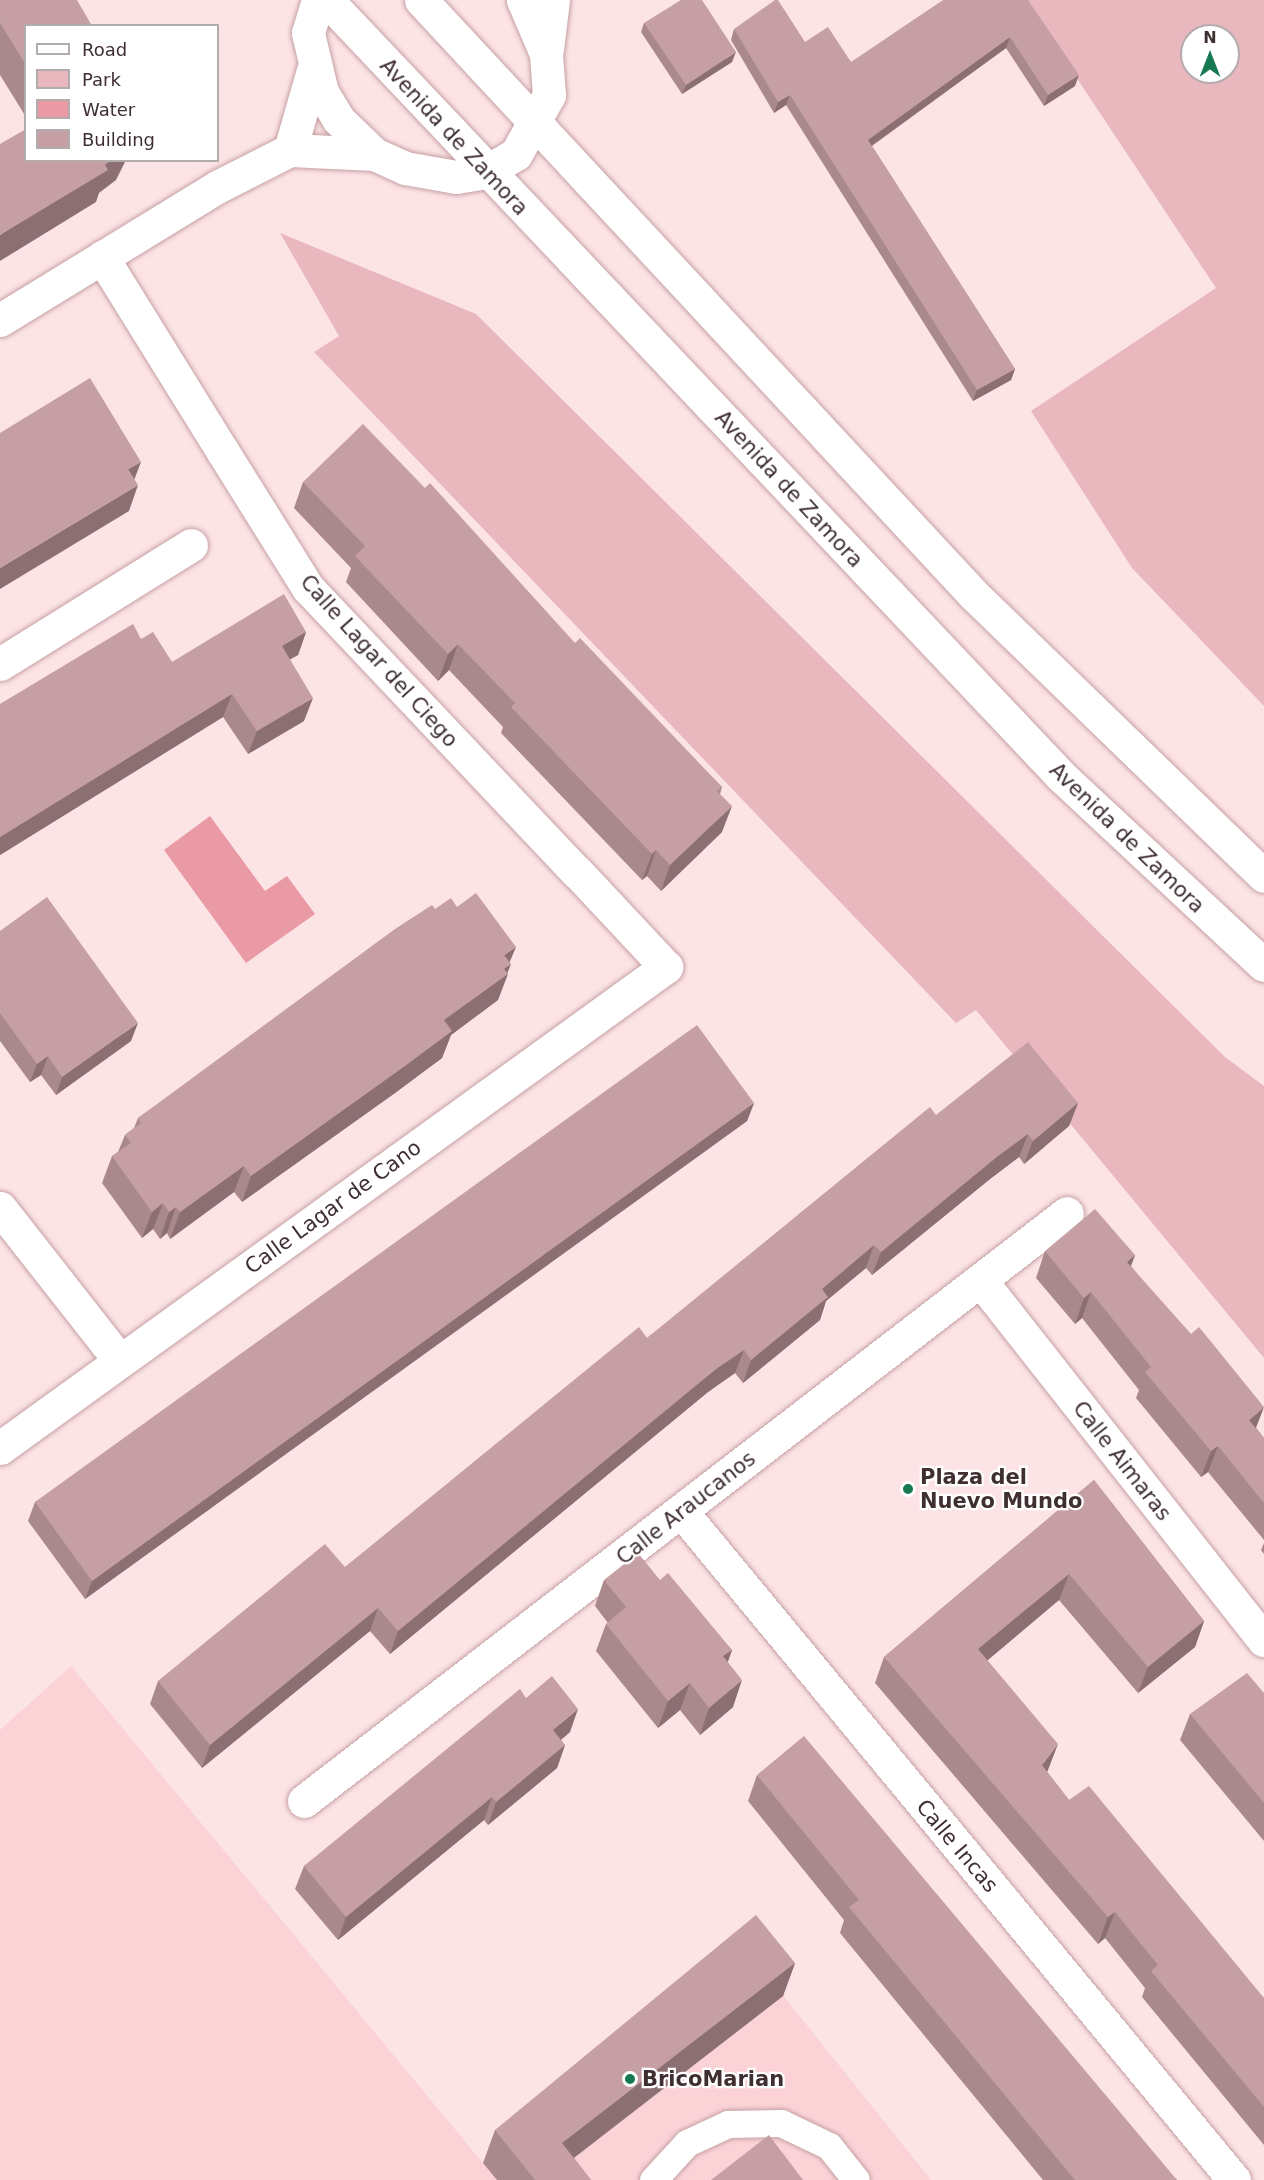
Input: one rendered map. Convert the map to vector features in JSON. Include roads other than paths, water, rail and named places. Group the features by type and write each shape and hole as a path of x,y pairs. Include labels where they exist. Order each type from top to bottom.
{"main road":[{"path":"318,0 308,33 314,67 338,118 374,154"},
{"name":"Avenida de Zamora","path":"327,0 486,172 1061,776 1264,964"},
{"path":"421,0 973,594 1264,876"},
{"path":"523,0 546,54"},
{"path":"0,320 217,187 290,150 374,154 430,174 486,172 516,154 537,124 549,95 546,54 553,0"},
{"path":"290,150 314,67"},
{"name":"Calle Lagar del Ciego","path":"102,257 308,588 666,967"},
{"path":"0,664 191,545"},
{"name":"Calle Lagar de Cano","path":"0,1448 666,967"},
{"path":"0,1208 120,1361"},
{"name":"Calle Araucanos","path":"304,1802 1067,1213"},
{"name":"Calle Aimaras","path":"981,1281 1264,1640"},
{"name":"Calle Incas","path":"681,1512 1234,2180"}],"lane":[{"path":"653,2180 687,2143 728,2124 781,2123 829,2146 856,2180"}],"water":[{"path":"210,816 265,891 287,876 315,914 246,963 164,850"}],"place":[{"name":"Plaza del Nuevo Mundo","path":"908,1489"},
{"name":"BricoMarian","path":"630,2079"}]}
